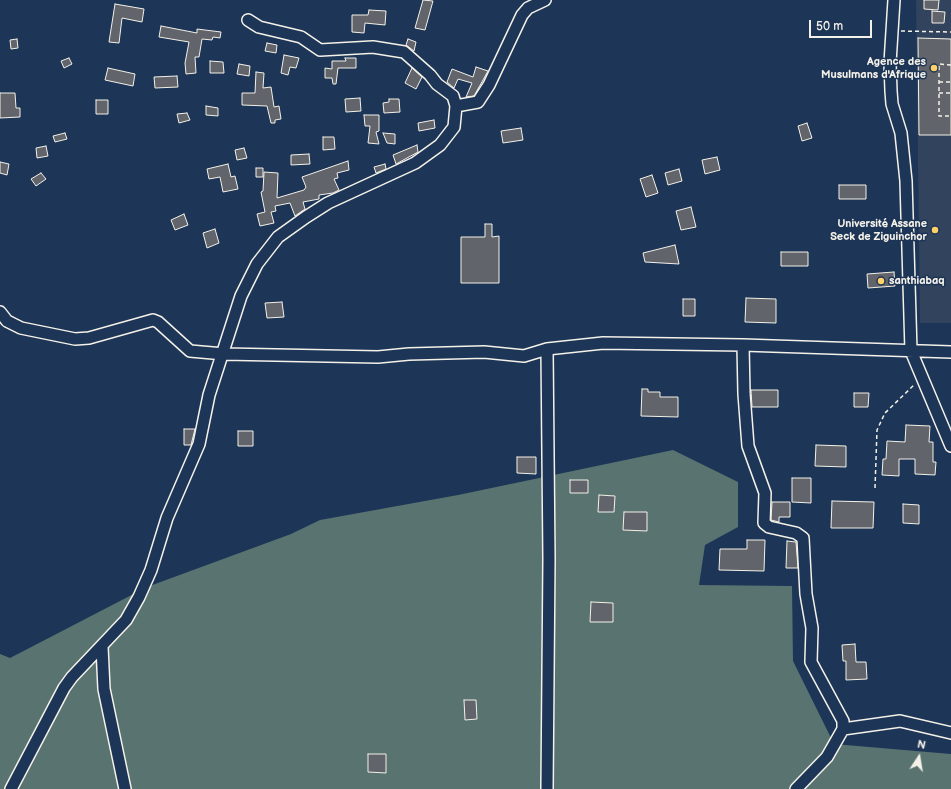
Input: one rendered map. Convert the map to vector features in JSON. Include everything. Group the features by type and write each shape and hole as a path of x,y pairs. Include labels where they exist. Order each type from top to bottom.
{"street":[{"path":"456,106 478,102 493,77 522,15 528,8 545,0"},
{"path":"894,0 890,63 892,104 901,133 906,181 911,351 951,446"},
{"path":"11,789 64,688 72,677 126,620 139,597 151,570 167,518 199,444 209,395 224,354 241,296 257,264 278,237 328,202 414,163 440,145 454,127 456,106 453,96 433,80 430,75 404,52 374,47 320,50 301,37 259,27 248,20"},
{"path":"0,312 7,320 21,328 75,339 89,338 153,320 158,322 190,351 224,354 378,357 409,354 484,352 524,356 547,349 603,343 743,344 951,352"},
{"path":"743,344 744,394 748,446 766,493 764,522 769,527 796,533 803,538 806,594 812,628 811,662 841,716 843,729 827,757 796,789"},
{"path":"547,349 549,559 547,789"},
{"path":"102,647 104,689 125,789"},
{"path":"843,729 900,721 951,733"}],"path":[{"path":"891,31 951,32"},
{"path":"951,65 939,64 939,116 951,116"},
{"path":"939,82 951,82"},
{"path":"939,93 951,93"},
{"path":"875,488 877,430 885,413 922,377"}],"shaded area":[{"path":"916,0 951,0 951,323 920,323"}],"green space":[{"path":"673,450 738,482 738,527 705,545 699,585 792,586 793,661 834,744 951,754 951,789 0,789 0,654 10,658 147,587 291,534 320,520 458,495"}],"building":[{"path":"423,0 433,1 425,30 415,28"},
{"path":"924,0 939,0 938,10 924,9"},
{"path":"115,4 144,9 142,22 122,18 119,43 109,42"},
{"path":"369,10 386,11 385,25 365,23 364,33 352,32 352,15 368,15"},
{"path":"932,11 945,12 944,23 932,23"},
{"path":"161,26 197,33 197,29 221,32 220,38 213,37 212,40 202,39 199,57 195,57 196,73 186,74 185,63 189,42 159,37"},
{"name":"Agence des Musulmans d'Afrique","path":"918,38 951,39 951,135 919,135"},
{"path":"17,39 18,48 11,49 10,40"},
{"path":"408,39 416,42 414,51 406,45"},
{"path":"267,43 277,45 276,53 265,51"},
{"path":"284,55 299,58 296,68 290,67 288,75 281,73"},
{"path":"69,58 72,64 64,68 61,61"},
{"path":"345,58 356,58 356,68 338,68 336,84 333,84 332,78 325,78 325,68 332,69 332,61 346,61"},
{"path":"210,61 223,62 224,73 210,73"},
{"path":"239,64 250,66 249,76 237,74"},
{"path":"476,67 488,71 474,96 466,97 472,83 458,79 454,88 447,82 452,69 473,77"},
{"path":"108,68 135,74 133,86 105,80"},
{"path":"412,68 422,77 416,89 405,83"},
{"path":"256,72 264,73 263,88 271,87 274,107 279,106 281,119 275,120 275,123 271,123 267,106 242,105 242,93 255,93"},
{"path":"177,76 178,87 155,88 154,77"},
{"path":"0,93 15,93 16,108 20,108 20,117 0,118"},
{"path":"360,98 361,111 346,112 345,99"},
{"path":"389,99 399,99 400,112 384,113 383,103 389,102"},
{"path":"96,100 108,100 108,114 96,114"},
{"path":"206,106 218,108 218,116 206,115"},
{"path":"187,113 190,120 179,123 177,114"},
{"path":"364,115 379,115 379,131 376,132 379,144 368,143 370,126 365,126"},
{"path":"434,120 435,128 419,131 418,123"},
{"path":"807,123 812,138 802,141 798,126"},
{"path":"521,128 523,140 503,143 501,131"},
{"path":"65,133 67,139 55,142 53,136"},
{"path":"383,133 395,134 395,144 387,143"},
{"path":"323,137 334,137 335,149 323,150"},
{"path":"417,145 418,152 396,164 393,155"},
{"path":"46,146 48,156 37,158 36,148"},
{"path":"244,148 247,158 237,160 235,150"},
{"path":"309,154 310,164 291,165 291,155"},
{"path":"717,157 720,170 705,174 702,160"},
{"path":"348,161 349,170 337,173 338,178 334,179 339,190 333,193 319,195 319,199 303,202 305,209 295,216 290,203 275,206 276,211 271,212 274,223 260,226 257,214 265,212 261,192 263,191 264,172 278,173 277,198 304,190 306,187 302,177"},
{"path":"0,162 9,164 7,175 0,173"},
{"path":"228,164 231,177 235,176 238,189 223,192 220,177 209,179 207,169"},
{"path":"385,164 386,169 376,173 374,167"},
{"path":"256,168 263,168 263,177 256,177"},
{"path":"679,169 682,181 668,185 665,173"},
{"path":"41,173 46,179 36,186 31,179"},
{"path":"652,175 658,193 646,197 640,179"},
{"path":"839,185 866,185 866,199 839,199"},
{"path":"691,207 696,227 681,230 676,211"},
{"path":"184,214 188,225 175,230 171,220"},
{"path":"485,224 492,224 492,237 499,236 499,283 461,283 461,237 485,237"},
{"path":"215,229 219,243 207,248 203,233"},
{"path":"675,245 679,264 645,262 643,253"},
{"path":"781,252 808,252 808,266 781,266"},
{"name":"santhiabaq","path":"894,272 895,286 868,288 867,274"},
{"path":"746,298 776,299 776,323 745,322"},
{"path":"683,299 695,299 695,316 683,316"},
{"path":"282,302 284,317 267,318 265,303"},
{"path":"642,389 648,389 648,392 660,392 660,397 678,397 678,417 641,416"},
{"path":"751,390 778,390 778,407 752,407"},
{"path":"854,393 869,393 868,407 854,407"},
{"path":"906,425 930,426 929,442 933,442 933,462 936,462 935,475 915,474 915,459 899,459 899,476 882,475 883,459 886,459 887,441 905,442"},
{"path":"184,429 195,429 191,445 184,445"},
{"path":"238,431 253,431 253,446 238,446"},
{"path":"816,445 846,446 846,467 815,466"},
{"path":"517,457 536,457 536,474 517,473"},
{"path":"792,478 811,478 811,503 792,502"},
{"path":"570,480 588,480 588,493 570,493"},
{"path":"599,495 615,496 614,512 598,512"},
{"path":"832,501 874,502 873,528 831,528"},
{"path":"772,502 790,502 790,517 779,517 779,522 771,520"},
{"path":"903,504 919,505 919,524 903,523"},
{"path":"624,512 647,512 647,531 623,530"},
{"path":"747,540 765,540 764,571 719,570 720,549 747,549"},
{"path":"787,541 796,542 798,568 786,568"},
{"path":"591,602 613,603 613,622 590,622"},
{"path":"855,644 856,662 866,662 867,679 846,680 846,661 843,661 842,645"},
{"path":"464,700 476,700 477,719 465,720"},
{"path":"368,754 386,754 386,773 368,772"}],"place":[{"name":"Agence des Musulmans d'Afrique","path":"934,68"},
{"name":"Université Assane Seck de Ziguinchor","path":"935,230"},
{"name":"santhiabaq","path":"881,281"}]}
